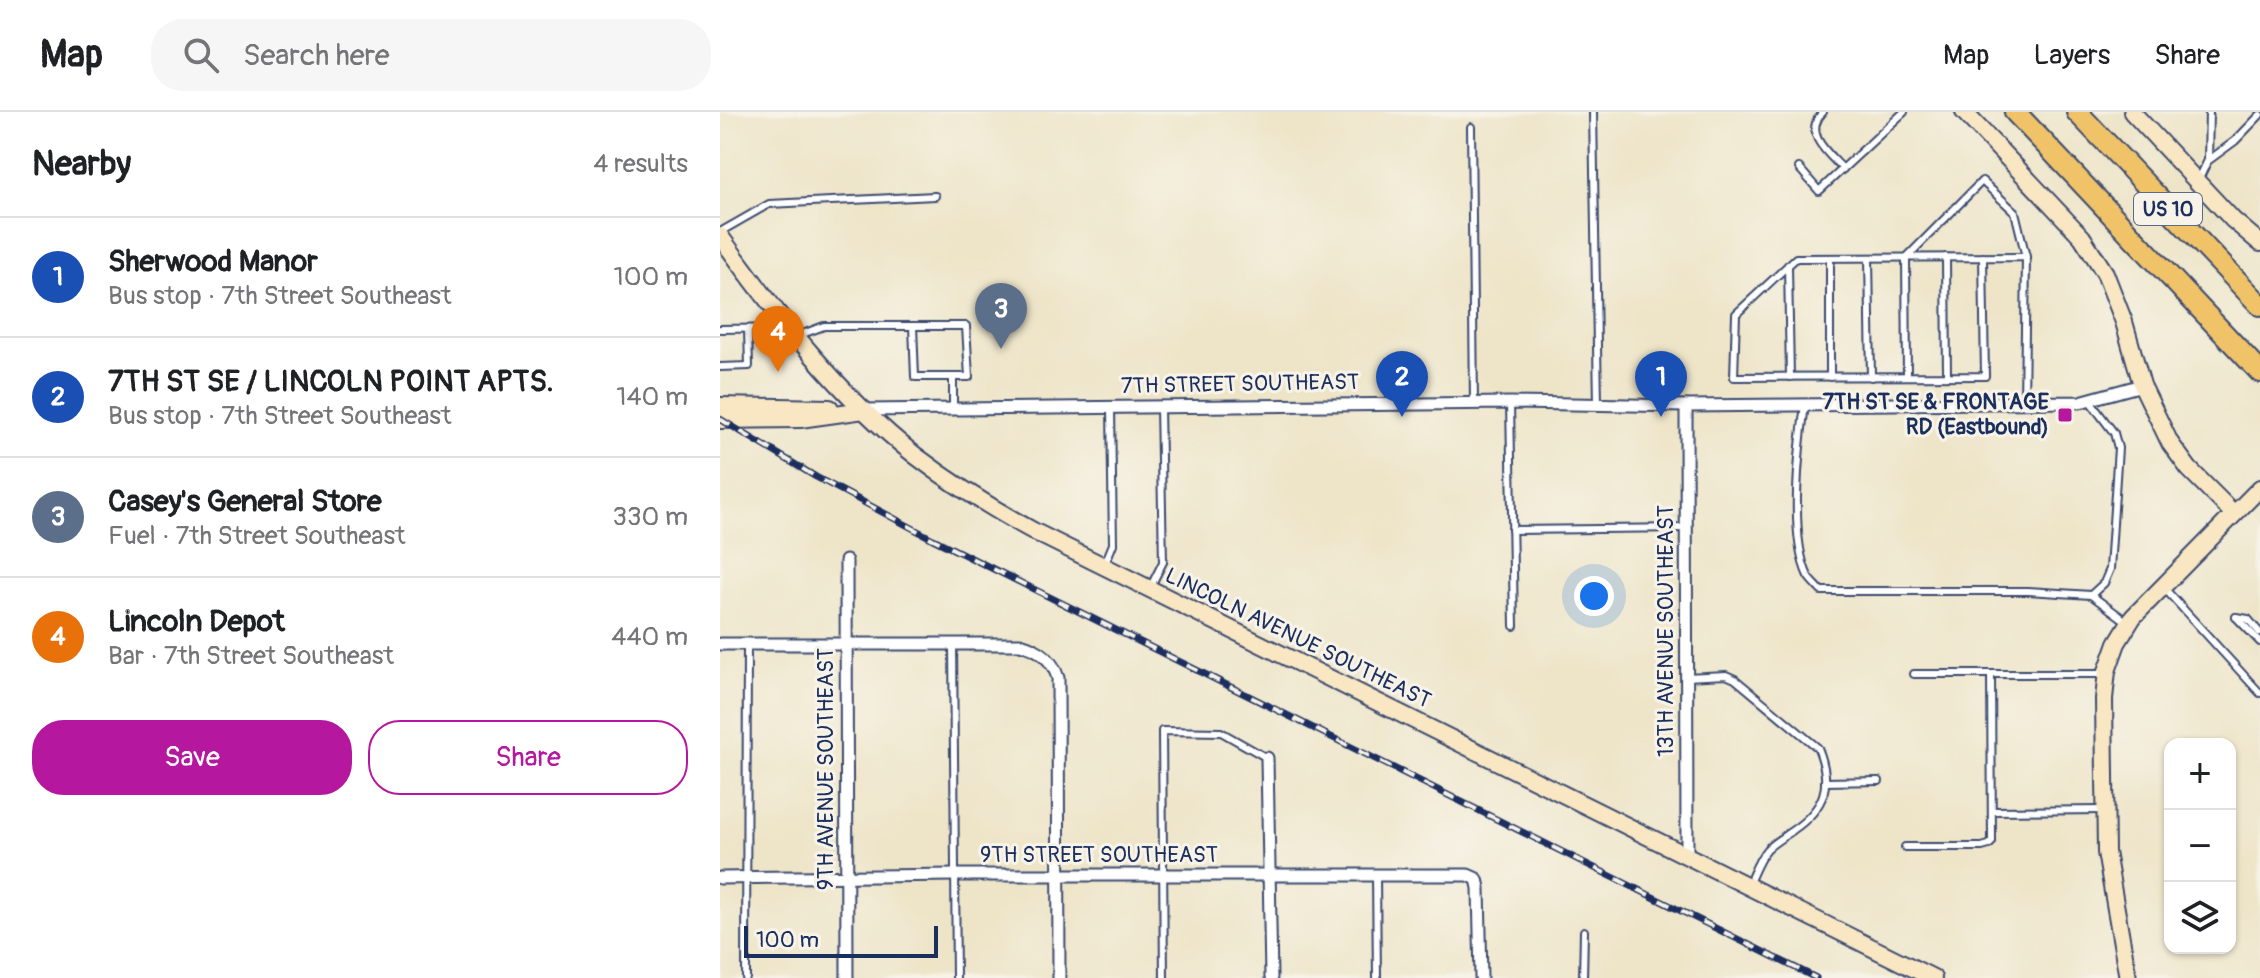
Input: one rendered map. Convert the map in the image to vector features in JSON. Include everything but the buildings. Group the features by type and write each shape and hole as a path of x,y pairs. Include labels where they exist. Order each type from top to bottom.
{"highway":[{"name":"US 10","path":"2015,112 2260,372"},
{"name":"US 10","path":"2077,112 2260,305"}],"street":[{"path":"1964,112 2082,237 2105,273 2124,322 2142,385 2170,443 2189,469 2233,513"},
{"path":"2132,112 2233,220 2260,242"},
{"name":"LINCOLN AVENUE SOUTHEAST","path":"720,234 770,306 864,410 914,454 985,504 1149,589 1933,978"},
{"name":"7TH STREET SOUTHEAST","path":"720,406 797,405 864,410 1510,403 1686,406 2024,403 2089,400 2142,385"},
{"name":"13TH AVENUE SOUTHEAST","path":"1686,406 1687,856"},
{"name":"7TH STREET SOUTHEAST","path":"720,420 800,419 864,410"},
{"path":"2128,978 2106,852 2104,699 2107,674 2117,643 2129,623 2162,585 2260,488"},
{"name":"9TH AVENUE SOUTHEAST","path":"846,561 847,978"},
{"path":"720,644 1020,644 1034,647 1046,657 1054,666 1058,678 1059,978"},
{"path":"1267,758 1271,978"},
{"name":"9TH STREET SOUTHEAST","path":"720,878 1468,875 1477,879 1479,888 1481,978"}],"lane":[{"path":"1593,112 1598,404"},
{"path":"1823,112 1815,123 1816,136 1843,169"},
{"path":"1799,168 1819,191 1904,112"},
{"path":"2198,182 2208,160 2209,112"},
{"path":"2208,160 2235,141 2260,115"},
{"path":"1471,127 1474,404"},
{"path":"1907,376 1906,258 1982,181 2015,212 2026,257 2024,403"},
{"path":"720,234 769,204 935,196"},
{"path":"1983,257 1985,376 1734,377 1736,314 1796,258 1906,258 1946,257 1983,257 2026,257"},
{"path":"1946,257 1947,376"},
{"path":"1830,258 1830,377"},
{"path":"1869,258 1871,377"},
{"path":"1788,265 1790,377"},
{"path":"720,329 794,332 824,326 913,326 966,326 969,377 915,377 913,326"},
{"path":"720,367 749,366 748,329"},
{"path":"953,377 953,409"},
{"path":"2089,400 2114,433 2118,448 2110,569 2104,583 2091,595"},
{"path":"1510,403 1514,626"},
{"path":"1805,405 1800,439 1798,538 1809,577 1821,591 2028,591 2091,595 2129,623"},
{"path":"1149,589 1163,562 1160,407"},
{"path":"1104,566 1113,544 1111,408"},
{"path":"1512,530 1686,528"},
{"path":"2162,585 2260,693"},
{"path":"2260,633 2248,619 2236,617 2260,642"},
{"path":"953,643 956,978"},
{"path":"746,978 747,644"},
{"path":"1914,674 2107,674"},
{"path":"1905,847 1989,845 1992,842 1991,674"},
{"path":"1686,677 1726,675 1735,679 1818,748 1824,763 1825,782 1819,808 1807,821 1767,849 1747,886"},
{"path":"1164,978 1162,731 1221,732 1267,758"},
{"path":"1825,782 1879,781"},
{"path":"1993,811 2105,810"},
{"path":"1376,875 1377,978"},
{"path":"1583,978 1584,931"}],"railway":[{"path":"720,419 816,477 933,539 1816,978"}],"place":[{"name":"Casey's General Store","path":"1001,349"},
{"name":"Lincoln Depot","path":"778,372"},
{"name":"7TH ST SE & FRONTAGE RD (Eastbound)","path":"2065,415"},
{"name":"7TH ST SE / LINCOLN POINT APTS.","path":"1402,417"},
{"name":"Sherwood Manor","path":"1661,417"}]}
